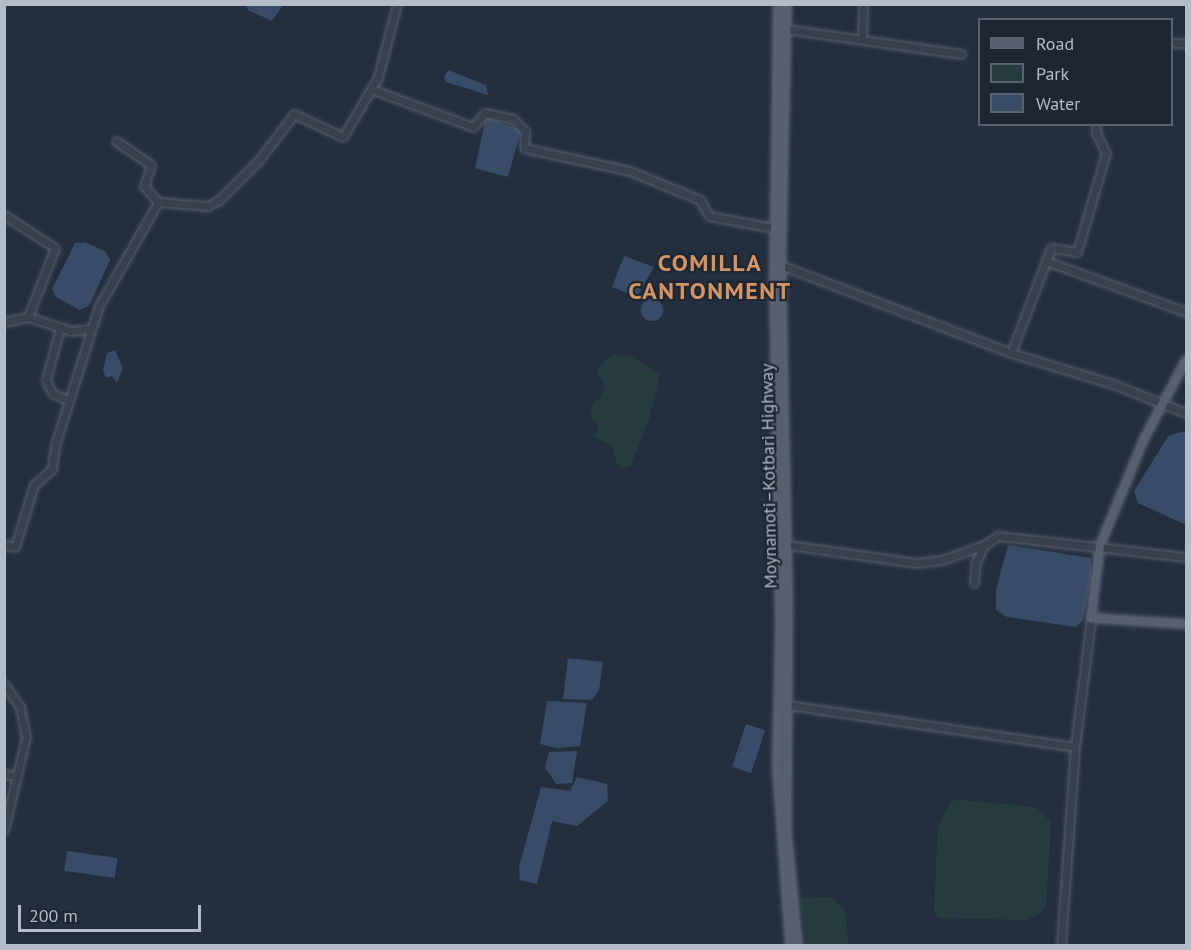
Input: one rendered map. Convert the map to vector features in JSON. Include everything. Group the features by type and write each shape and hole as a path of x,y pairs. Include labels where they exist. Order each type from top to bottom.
{"main road":[{"name":"Moynamoti–Kotbari Highway","path":"778,4 774,228 778,264"},
{"name":"Moynamoti–Kotbari Highway","path":"787,4 778,264 788,705 784,835 790,945"},
{"path":"1186,360 1161,404 1100,546 1091,618 1186,624"},
{"name":"Moynamoti–Kotbari Highway","path":"783,544 777,767 798,945"}],"street":[{"path":"116,141 152,165 144,186 158,202 193,207 208,206 219,200 259,160 294,114 342,138 371,89 389,46 397,4"},
{"path":"862,39 863,4"},
{"path":"786,29 961,54"},
{"path":"371,89 472,127 485,113 513,120 525,130 524,148 630,171 700,200 710,216 774,228"},
{"path":"1011,353 1051,248 1077,252 1106,153 1096,133 1096,126"},
{"path":"4,545 15,547 34,485 52,469 68,400 76,386 99,306 158,202"},
{"path":"4,215 55,248 28,317"},
{"path":"1046,261 1140,298 1186,312"},
{"path":"778,264 1011,353 1113,384 1186,413"},
{"path":"4,322 28,317 60,328 91,329"},
{"path":"60,328 46,380 52,393 68,400"},
{"path":"783,544 917,563 942,560 984,545 998,536 1186,557"},
{"path":"974,583 976,562 984,545"},
{"path":"1061,945 1075,747 1091,618"},
{"path":"4,684 26,723 4,830"},
{"path":"788,705 1075,747"},
{"path":"4,774 15,776"}],"green space":[{"path":"612,354 633,357 660,375 651,414 630,467 621,467 616,462 613,447 594,437 598,424 592,419 591,410 594,401 600,399 605,385 597,373 598,368"},
{"path":"951,801 1036,807 1051,822 1046,907 1039,914 1027,920 938,918 934,910 938,826"},
{"path":"832,897 845,911 849,945 807,945 800,898"}],"water":[{"path":"246,4 283,5 272,21 248,10"},
{"path":"448,70 486,85 488,95 446,82 444,77"},
{"path":"486,117 521,130 508,177 475,168"},
{"path":"85,242 106,252 110,260 89,306 80,310 56,297 52,289 75,243"},
{"path":"624,256 654,267 637,297 612,287"},
{"path":"652,299 660,302 663,310 660,318 652,321 644,318 641,310 644,302"},
{"path":"115,350 123,368 117,383 112,376 106,378 103,371 107,353"},
{"path":"1186,431 1186,525 1138,503 1134,491 1169,435"},
{"path":"1008,545 1091,558 1091,578 1083,620 1076,627 1007,617 996,610 996,590"},
{"path":"568,658 603,662 599,690 592,700 563,699"},
{"path":"547,701 587,703 580,746 557,748 540,744"},
{"path":"746,724 765,730 751,773 732,767"},
{"path":"577,751 572,783 556,784 545,767 549,752"},
{"path":"577,777 607,784 608,801 577,826 552,821 537,884 520,880 519,867 541,787 570,791"},
{"path":"67,851 118,858 115,878 64,871"}],"district":[{"name":"COMILLA CANTONMENT","path":"710,277"}]}
